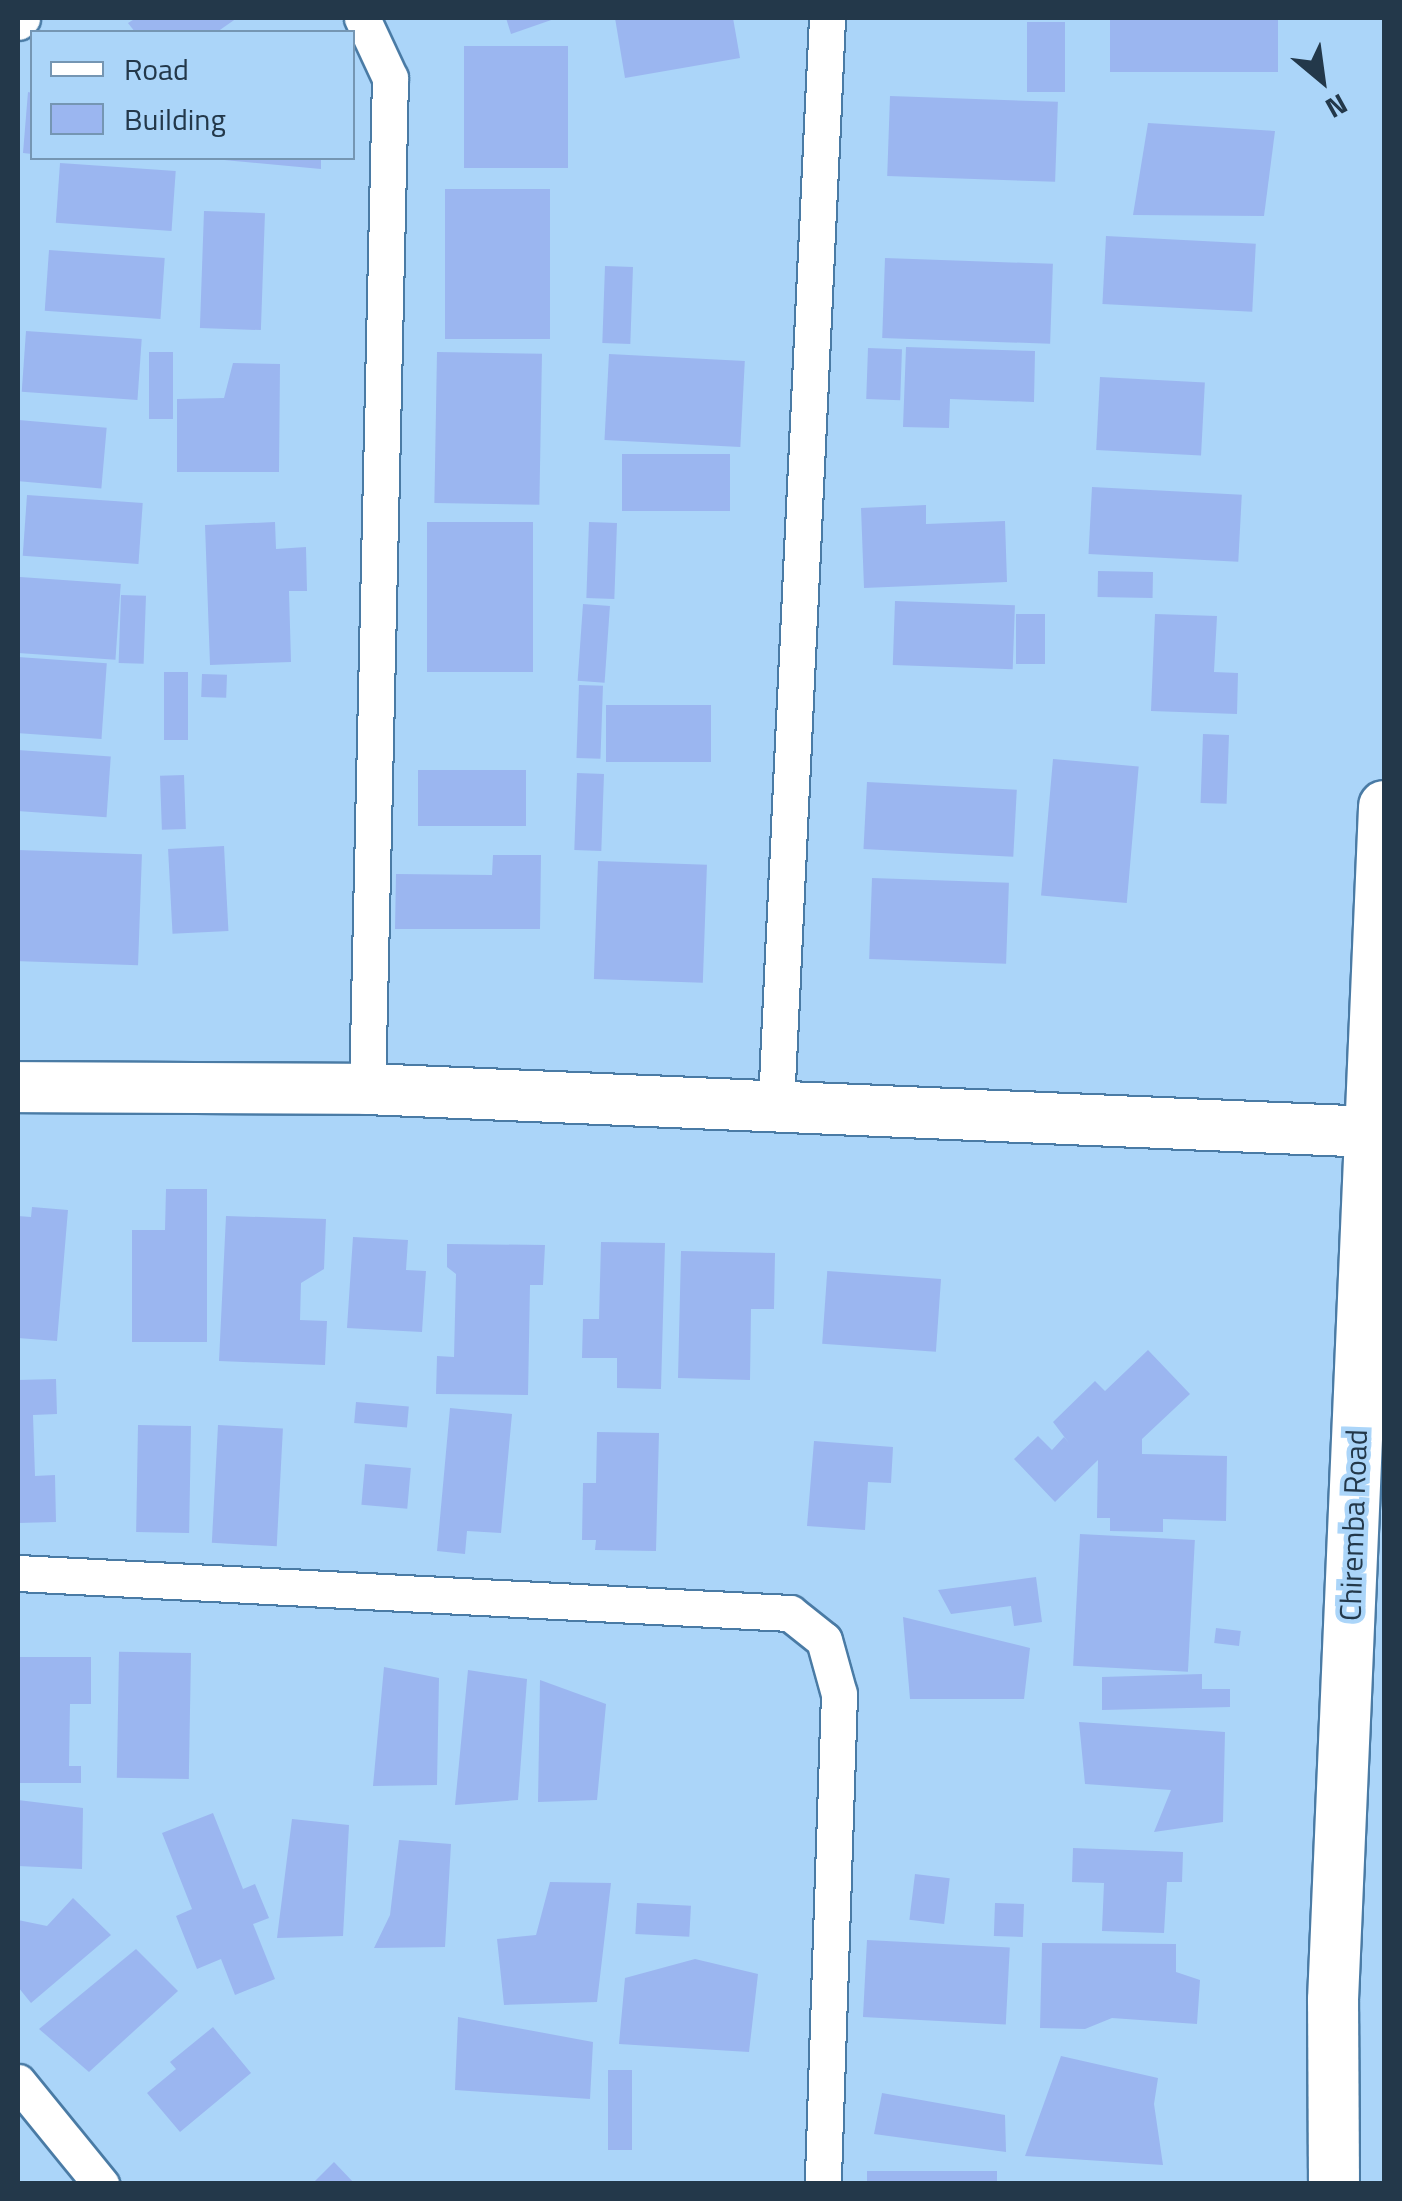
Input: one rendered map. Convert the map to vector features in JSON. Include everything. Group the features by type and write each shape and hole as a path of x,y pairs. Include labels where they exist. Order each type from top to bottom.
{"main road":[{"name":"Chiremba Road","path":"1334,2184 1333,2000 1384,806"},
{"path":"18,1087 367,1090 776,1104 1370,1132"}],"street":[{"path":"362,18 390,78 367,1090"},
{"path":"776,1104 827,18"},
{"path":"18,1573 790,1613 824,1640 839,1694 823,2184"},
{"path":"18,2082 101,2184"}],"building":[{"path":"136,18 237,18 220,30 133,30 128,23"},
{"path":"506,18 557,18 511,34"},
{"path":"615,18 733,18 740,58 625,78"},
{"path":"1110,18 1278,18 1278,72 1110,72"},
{"path":"1027,22 1065,22 1065,92 1027,92"},
{"path":"464,46 568,46 568,168 464,168"},
{"path":"28,92 30,154 23,153"},
{"path":"890,96 1058,102 1055,182 887,176"},
{"path":"1148,123 1275,131 1264,216 1133,215"},
{"path":"224,160 321,160 321,169"},
{"path":"60,163 176,171 172,231 56,223"},
{"path":"445,189 550,189 550,339 445,339"},
{"path":"204,211 265,213 261,330 200,328"},
{"path":"1106,236 1256,244 1252,312 1102,304"},
{"path":"49,250 165,258 160,319 45,311"},
{"path":"885,258 1053,264 1050,344 882,338"},
{"path":"605,266 633,267 630,344 602,343"},
{"path":"26,331 142,339 137,400 22,392"},
{"path":"906,347 1035,351 1034,402 950,399 949,428 903,427"},
{"path":"868,348 902,349 900,400 866,399"},
{"path":"149,352 173,352 173,419 149,419"},
{"path":"437,352 542,354 539,505 434,503"},
{"path":"609,354 745,361 740,447 604,440"},
{"path":"233,363 280,364 279,472 177,472 177,399 224,398"},
{"path":"1100,377 1205,382 1201,455 1096,450"},
{"path":"19,420 107,428 101,488 18,481"},
{"path":"622,454 730,454 730,511 622,511"},
{"path":"1092,487 1242,495 1238,562 1088,554"},
{"path":"27,495 143,503 138,564 23,556"},
{"path":"926,505 926,524 1005,521 1007,582 864,588 861,508"},
{"path":"275,522 276,549 306,547 307,591 289,591 291,662 210,665 205,525"},
{"path":"427,522 533,522 533,672 427,672"},
{"path":"589,522 617,523 614,599 586,598"},
{"path":"1098,571 1153,572 1153,598 1098,597"},
{"path":"20,577 121,584 115,660 18,653"},
{"path":"121,595 146,596 144,664 119,663"},
{"path":"895,601 1015,605 1013,669 893,665"},
{"path":"583,604 610,606 605,683 578,681"},
{"path":"1016,614 1045,614 1045,664 1016,664"},
{"path":"1155,614 1217,616 1214,672 1238,673 1237,714 1151,711"},
{"path":"18,657 107,663 101,739 18,733"},
{"path":"164,672 188,672 188,740 164,740"},
{"path":"202,674 227,675 226,698 201,697"},
{"path":"579,685 603,686 600,759 576,758"},
{"path":"606,705 711,705 711,762 606,762"},
{"path":"1203,734 1229,735 1227,804 1201,803"},
{"path":"18,750 111,756 107,817 18,811"},
{"path":"1053,759 1139,766 1127,903 1041,895"},
{"path":"418,770 526,770 526,826 418,826"},
{"path":"577,773 604,774 601,851 574,850"},
{"path":"184,775 186,829 162,830 160,776"},
{"path":"867,782 1017,790 1013,857 863,849"},
{"path":"224,846 228,931 173,934 168,849"},
{"path":"18,850 142,854 138,965 18,961"},
{"path":"493,855 541,855 540,929 395,929 396,874 492,875"},
{"path":"598,861 707,865 703,983 594,979"},
{"path":"872,878 1009,883 1006,964 869,959"},
{"path":"166,1189 207,1189 207,1342 132,1342 132,1230 165,1230"},
{"path":"32,1207 68,1210 57,1341 18,1338 18,1216 31,1217"},
{"path":"226,1216 326,1219 324,1269 301,1283 300,1320 327,1321 325,1365 219,1361"},
{"path":"353,1237 408,1240 406,1270 426,1271 422,1332 347,1328"},
{"path":"601,1242 665,1243 661,1389 617,1388 617,1358 582,1358 583,1319 599,1319"},
{"path":"447,1244 545,1245 543,1285 530,1285 528,1395 436,1394 437,1356 454,1357 456,1274 447,1267"},
{"path":"681,1251 775,1253 774,1309 751,1309 750,1380 678,1378"},
{"path":"827,1271 941,1279 936,1352 822,1344"},
{"path":"1148,1350 1190,1394 1142,1439 1142,1454 1227,1456 1226,1521 1163,1519 1163,1532 1110,1531 1110,1518 1097,1518 1098,1460 1055,1502 1014,1459 1038,1436 1052,1450 1064,1437 1069,1443 1053,1422 1095,1381 1105,1391"},
{"path":"56,1379 57,1414 33,1415 35,1476 55,1475 56,1522 18,1523 18,1380"},
{"path":"356,1402 409,1407 407,1428 354,1423"},
{"path":"450,1408 512,1414 501,1533 467,1531 465,1554 437,1551"},
{"path":"138,1425 191,1426 189,1533 136,1532"},
{"path":"218,1425 283,1428 277,1546 212,1543"},
{"path":"597,1432 659,1433 656,1551 595,1550 596,1540 582,1540 583,1483 596,1483"},
{"path":"814,1441 893,1447 891,1483 868,1482 865,1530 807,1526"},
{"path":"365,1464 411,1468 407,1509 361,1505"},
{"path":"1080,1534 1195,1540 1188,1672 1073,1666"},
{"path":"1036,1577 1042,1622 1014,1626 1011,1606 951,1614 938,1590"},
{"path":"903,1617 1030,1648 1024,1699 910,1699"},
{"path":"1216,1628 1241,1631 1239,1646 1214,1643"},
{"path":"119,1652 191,1653 189,1779 117,1778"},
{"path":"18,1657 91,1657 91,1704 70,1704 69,1766 81,1766 81,1783 18,1783"},
{"path":"384,1667 439,1678 437,1785 373,1786"},
{"path":"468,1670 527,1679 518,1800 455,1805"},
{"path":"1202,1674 1202,1689 1230,1689 1230,1707 1102,1710 1102,1677"},
{"path":"540,1680 606,1704 597,1800 538,1802"},
{"path":"1079,1722 1225,1732 1223,1822 1154,1832 1171,1790 1085,1784"},
{"path":"18,1800 83,1808 82,1869 18,1866"},
{"path":"213,1813 243,1889 255,1884 269,1918 253,1924 275,1979 235,1995 221,1959 197,1969 176,1916 192,1909 162,1833"},
{"path":"292,1819 349,1825 343,1936 277,1938"},
{"path":"399,1840 451,1844 445,1947 374,1948 390,1915"},
{"path":"1073,1848 1183,1852 1182,1882 1167,1882 1164,1933 1102,1931 1104,1883 1072,1882"},
{"path":"915,1874 950,1878 944,1924 909,1920"},
{"path":"550,1882 611,1883 597,2002 504,2005 497,1939 536,1935"},
{"path":"73,1898 111,1935 31,2003 18,1987 18,1920 47,1926"},
{"path":"637,1903 691,1906 689,1937 635,1934"},
{"path":"995,1903 1024,1904 1023,1937 994,1936"},
{"path":"867,1940 1010,1947 1006,2024 863,2017"},
{"path":"1042,1943 1176,1944 1176,1972 1200,1980 1197,2024 1112,2018 1085,2029 1040,2028"},
{"path":"136,1949 178,1991 89,2072 39,2029"},
{"path":"695,1959 758,1974 749,2052 619,2044 625,1978"},
{"path":"458,2017 593,2042 590,2099 455,2090"},
{"path":"213,2027 251,2073 180,2132 147,2093 176,2069 170,2062"},
{"path":"1061,2056 1158,2078 1154,2104 1163,2165 1025,2156"},
{"path":"608,2070 632,2070 632,2150 608,2150"},
{"path":"882,2093 1005,2115 1006,2152 874,2134"},
{"path":"334,2162 355,2184 312,2184"},
{"path":"867,2171 997,2171 997,2184 867,2184"}]}
